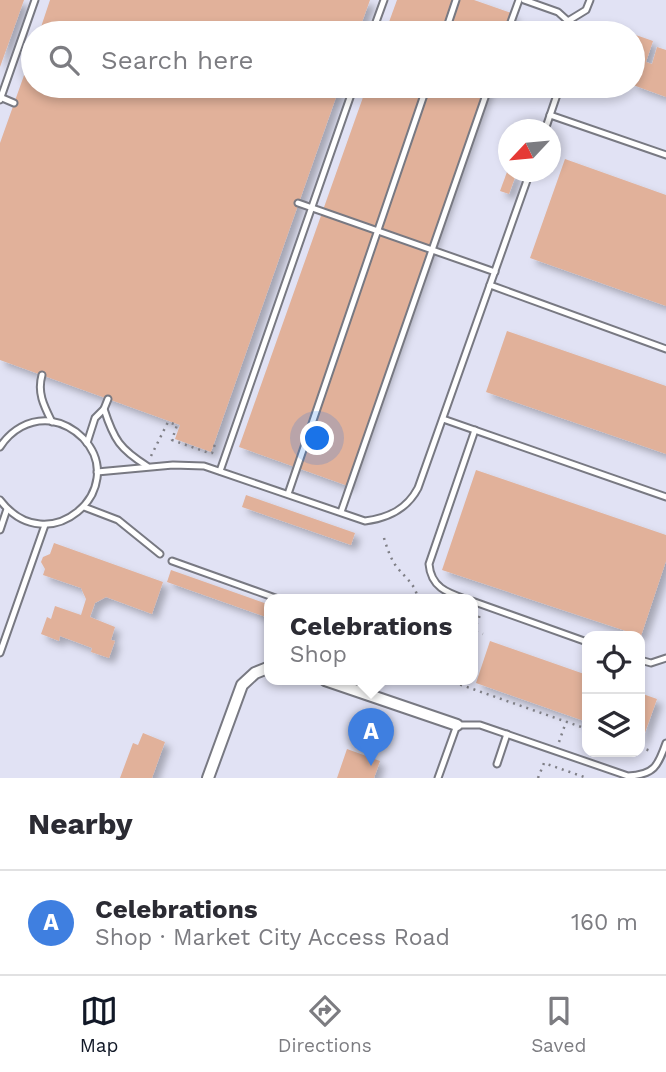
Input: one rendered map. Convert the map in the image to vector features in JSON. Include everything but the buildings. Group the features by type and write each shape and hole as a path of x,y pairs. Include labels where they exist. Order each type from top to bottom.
{"street":[{"path":"208,778 242,685 255,673 264,669"},
{"path":"352,685 457,725"}],"lane":[{"path":"28,21 35,0"},
{"path":"376,21 384,0"},
{"path":"449,21 456,0"},
{"path":"511,21 519,0"},
{"path":"524,0 558,12 568,21 586,10 590,0"},
{"path":"14,103 0,98 21,39"},
{"path":"220,471 350,98"},
{"path":"288,494 423,98"},
{"path":"341,512 485,98"},
{"path":"549,119 556,98"},
{"path":"550,115 666,155"},
{"path":"97,472 173,465 204,466 365,521 380,519 411,502 526,182"},
{"path":"298,203 495,272"},
{"path":"490,285 666,349"},
{"path":"42,375 39,390 52,422"},
{"path":"87,443 95,418 104,409 108,399"},
{"path":"104,409 120,446 148,467"},
{"path":"443,419 666,496"},
{"path":"0,447 3,436 32,422 63,424 76,431 87,443 94,456 97,472 94,488 84,507 76,515 61,522 45,525 25,521 7,509 0,500"},
{"path":"452,594 444,591 432,579 429,564 475,430"},
{"path":"84,507 118,520 160,554"},
{"path":"0,530 7,509"},
{"path":"0,653 45,525"},
{"path":"172,561 264,594"},
{"path":"478,603 582,640"},
{"path":"645,661 651,663 666,658"},
{"path":"438,778 457,725 480,725 628,776 641,776 650,772 657,765 666,743"},
{"path":"497,764 507,734"},
{"path":"605,778 608,769"}],"path":[{"path":"150,456 168,422 177,425 172,440 209,453 212,453 216,441"},
{"path":"384,538 389,554 416,588 417,594"},
{"path":"478,619 484,605"},
{"path":"478,632 483,634"},
{"path":"461,685 582,727"},
{"path":"538,778 544,763 587,778"}],"shaded area":[{"path":"0,0 666,0 666,778 0,778"}],"place":[{"name":"Celebrations","path":"371,766"}]}
